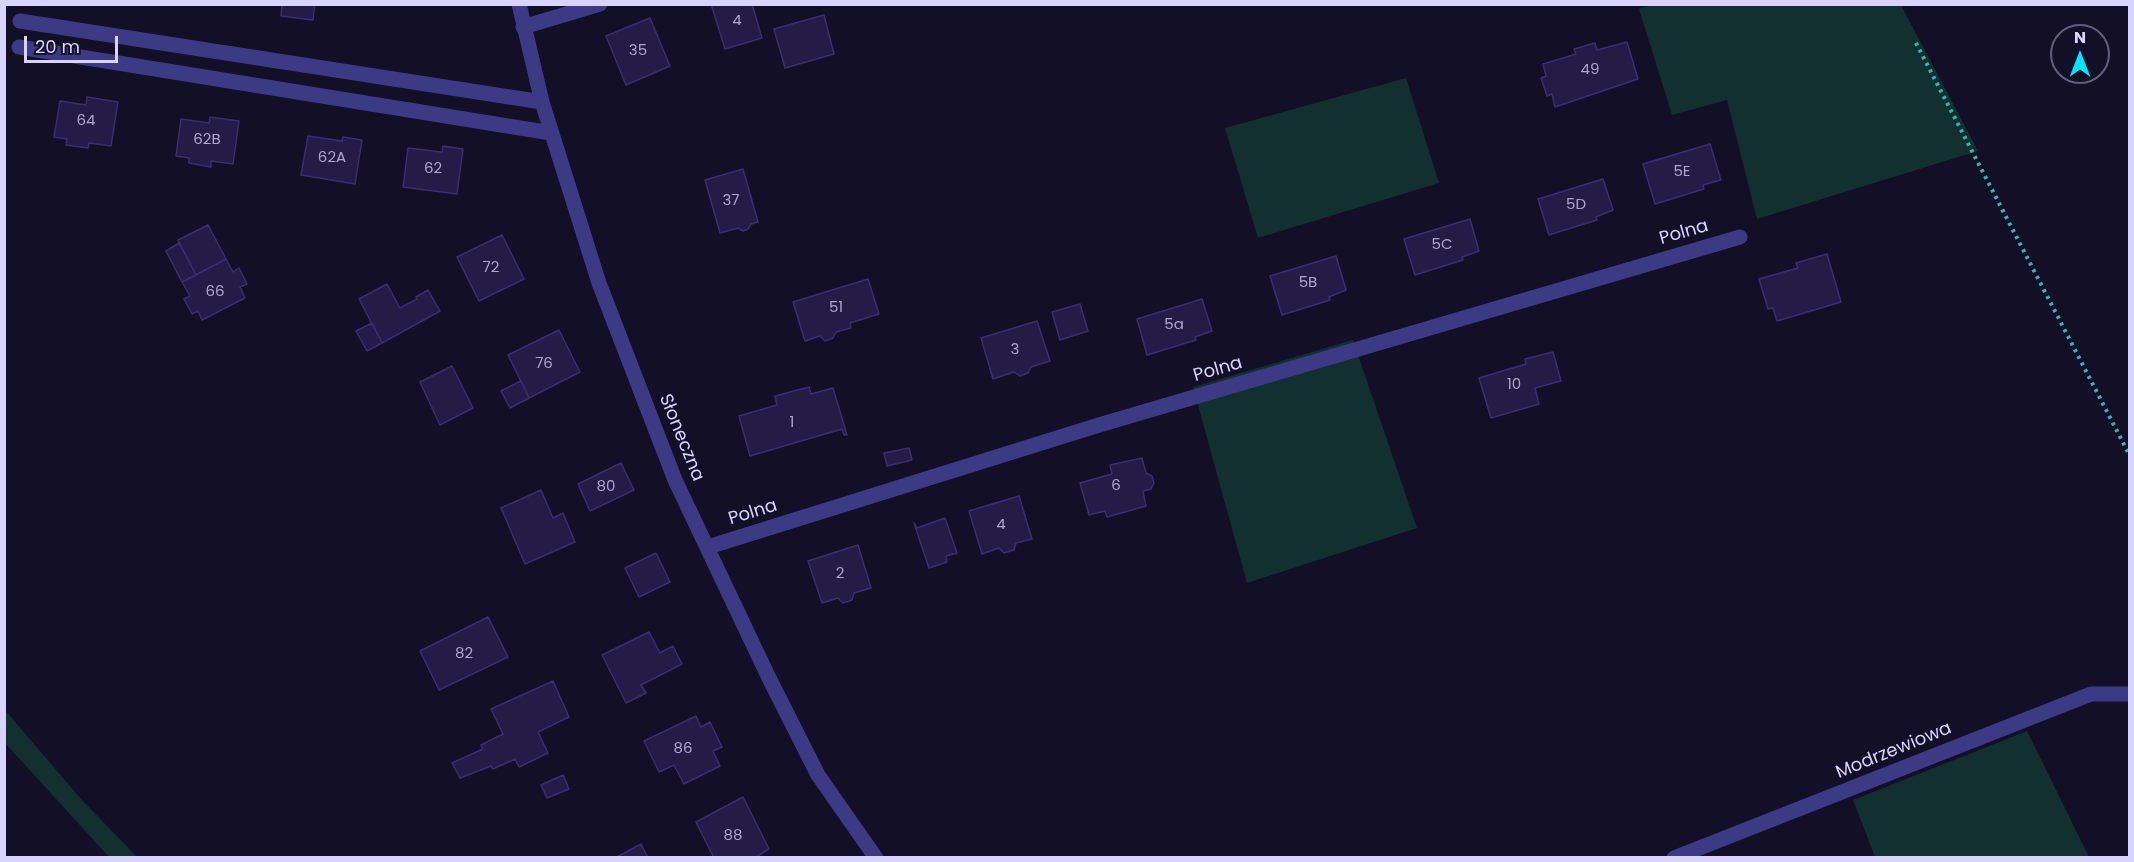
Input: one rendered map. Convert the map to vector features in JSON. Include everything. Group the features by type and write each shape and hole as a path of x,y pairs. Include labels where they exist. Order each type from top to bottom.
{"street":[{"name":"Słoneczna","path":"519,4 551,133 603,293 675,480 818,775 876,858"},
{"path":"523,27 600,4"},
{"path":"20,21 542,102"},
{"path":"19,47 551,133"},
{"name":"Polna","path":"708,548 1099,425 1740,237"},
{"name":"Modrzewiowa","path":"1674,858 2091,694 2130,694"}],"path":[{"path":"1916,43 2130,456"}],"green space":[{"path":"1653,4 1901,5 1978,151 1757,219 1727,100 1672,115 1639,9"},
{"path":"1406,78 1439,183 1258,238 1225,128"},
{"path":"1353,340 1417,528 1247,583 1193,387"},
{"path":"5,710 81,799 137,857 109,857 5,743"},
{"path":"2027,731 2089,857 1875,857 1853,800"}],"building":[{"path":"282,4 315,4 313,20 281,16"},
{"path":"711,4 752,4 762,38 725,49"},
{"path":"824,15 834,54 785,68 774,29"},
{"path":"650,18 670,66 626,85 606,36"},
{"path":"1627,42 1638,79 1555,107 1552,94 1547,96 1541,78 1546,76 1543,64 1576,54 1574,49 1595,43 1597,50"},
{"path":"87,97 118,102 111,146 89,143 88,148 66,145 67,139 54,137 60,101 86,105"},
{"path":"210,117 239,121 233,164 211,161 211,167 189,163 189,158 176,156 181,119 209,123"},
{"path":"308,136 342,141 343,137 362,140 355,184 301,175"},
{"path":"1710,144 1721,180 1703,185 1704,189 1655,204 1643,164"},
{"path":"443,146 463,149 457,194 403,187 408,148 442,152"},
{"path":"743,169 758,222 751,224 743,231 738,228 720,233 705,180"},
{"path":"1603,179 1613,210 1596,217 1597,220 1549,235 1538,199"},
{"path":"1470,219 1479,251 1462,257 1463,260 1415,275 1404,239"},
{"path":"208,225 226,259 196,275 178,240"},
{"path":"502,235 524,279 479,301 457,257"},
{"path":"179,243 196,275 182,282 166,251"},
{"path":"1827,254 1841,302 1777,321 1773,308 1768,309 1759,279 1798,268 1796,263"},
{"path":"1336,256 1346,290 1329,297 1330,300 1282,315 1270,276"},
{"path":"226,259 233,272 239,268 247,284 240,287 245,298 202,320 198,311 192,314 184,299 190,296 182,282"},
{"path":"868,279 879,314 850,323 851,328 836,332 833,338 825,341 820,336 805,341 793,302"},
{"path":"387,284 400,308 428,290 440,311 382,343 359,299"},
{"path":"1202,299 1212,331 1195,337 1196,340 1147,355 1137,319"},
{"path":"1080,304 1088,331 1060,340 1052,312"},
{"path":"1037,321 1050,361 1031,367 1028,373 1020,376 1014,372 993,379 981,338"},
{"path":"372,323 382,343 367,351 356,331"},
{"path":"559,330 580,372 529,398 508,355"},
{"path":"1553,352 1561,381 1535,388 1539,404 1491,418 1479,378 1526,364 1525,359"},
{"path":"452,366 473,408 440,425 420,382"},
{"path":"521,381 529,398 510,408 501,391"},
{"path":"809,387 811,394 833,388 847,435 844,435 842,429 750,456 739,416 777,405 775,396"},
{"path":"909,448 912,460 887,466 884,453"},
{"path":"1142,458 1146,473 1152,476 1154,483 1151,489 1143,491 1146,506 1107,517 1105,511 1089,515 1080,483 1112,474 1110,465"},
{"path":"621,463 634,490 590,511 578,484"},
{"path":"541,490 553,518 563,513 575,542 525,564 501,508"},
{"path":"1019,496 1032,539 1016,543 1014,550 1004,553 999,548 982,554 969,511"},
{"path":"945,518 957,553 946,556 947,562 929,568 914,523 917,528"},
{"path":"858,545 871,588 854,593 852,600 843,603 838,598 822,603 808,561"},
{"path":"656,553 670,582 639,597 625,568"},
{"path":"488,617 508,657 439,690 420,651"},
{"path":"649,632 660,653 673,646 682,664 641,685 646,693 626,703 602,655"},
{"path":"553,681 569,717 538,732 548,753 519,767 515,759 493,769 491,766 460,778 452,763 483,749 481,745 503,734 491,709"},
{"path":"696,716 701,727 710,722 722,747 713,751 720,766 684,784 674,765 659,772 644,741"},
{"path":"563,775 569,789 547,798 541,785"},
{"path":"743,797 769,849 754,858 714,858 696,822"},
{"path":"641,844 648,858 615,858"}]}
